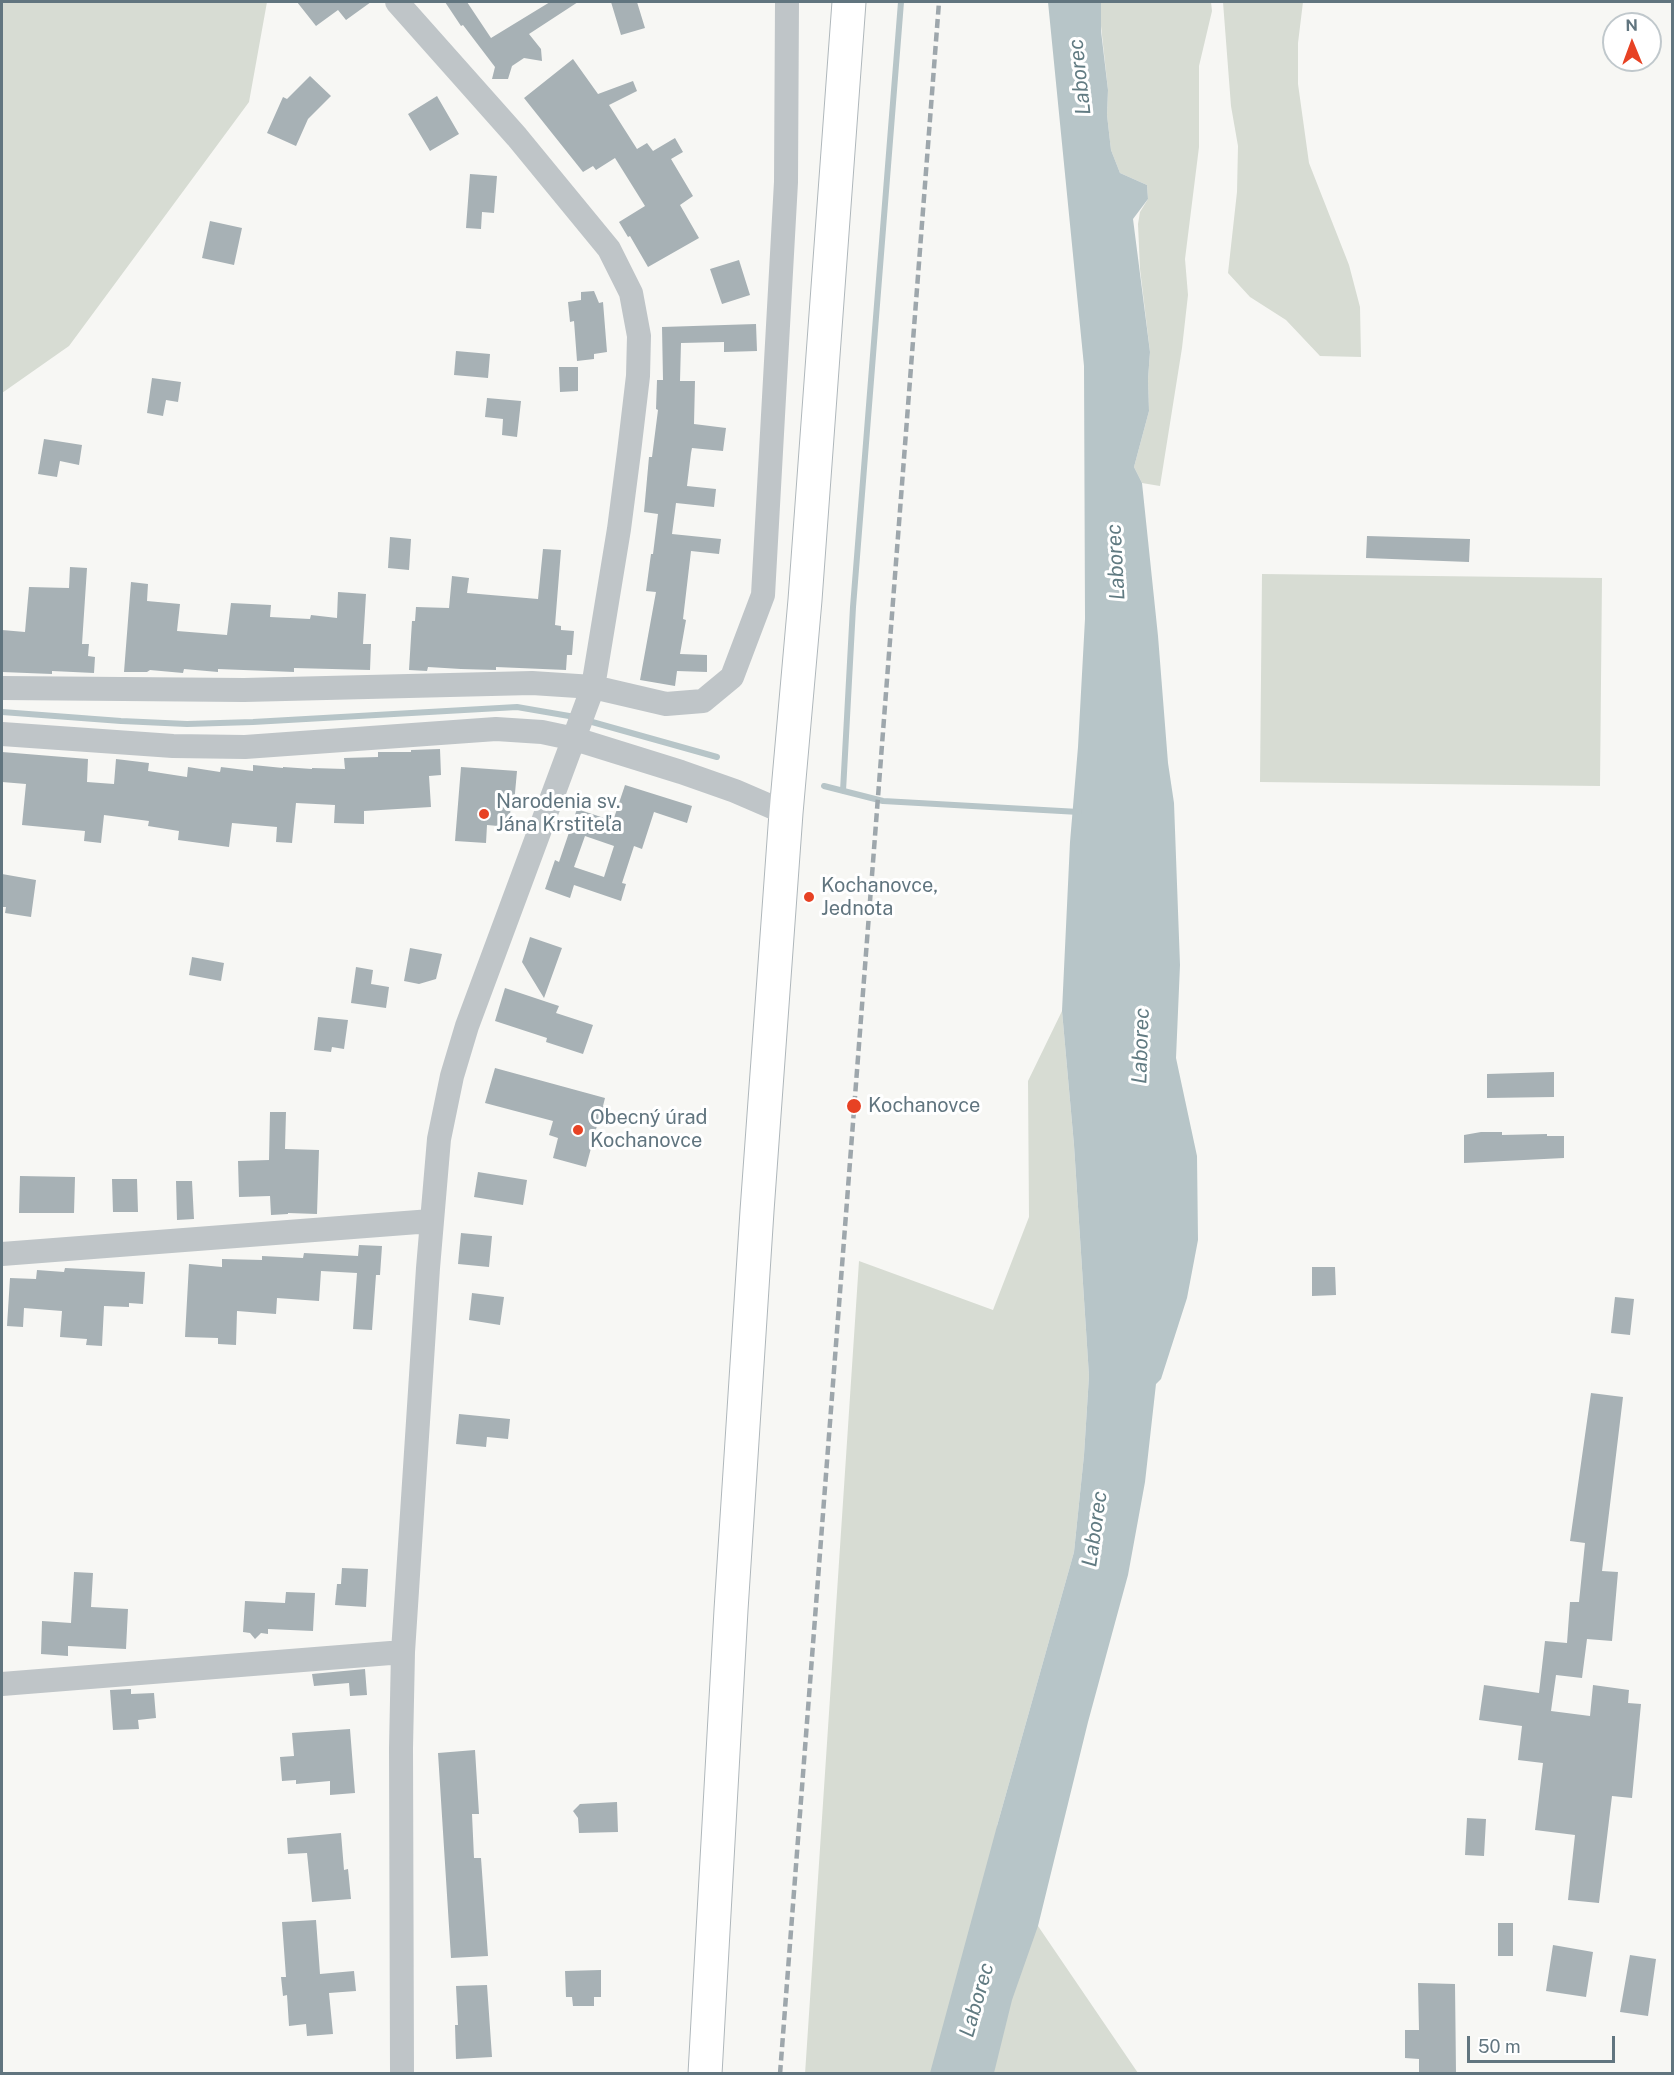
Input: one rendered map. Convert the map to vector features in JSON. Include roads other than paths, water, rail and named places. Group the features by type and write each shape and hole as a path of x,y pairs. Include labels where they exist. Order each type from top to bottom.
{"main road":[{"path":"705,2073 731,1610 786,813 805,600 849,2"}],"street":[{"path":"397,2 517,136 609,249 631,293 639,336 638,376 619,529 583,715 480,990 452,1076 439,1139 431,1221 403,1652 402,2073"},
{"path":"2,734 173,746 245,747 496,729 542,732 583,715 703,700 732,677 763,595 786,182 787,2"},
{"path":"2,688 244,690 532,683 681,772 735,791 786,813"},
{"path":"2,1254 431,1221"},
{"path":"2,1684 403,1652"}],"water":[{"name":"Laborec","path":"1048,2 1101,2 1101,31 1108,90 1107,115 1111,150 1120,173 1147,185 1148,199 1133,219 1150,352 1149,411 1134,467 1142,483 1168,763 1174,803 1180,965 1176,1058 1197,1156 1198,1240 1187,1298 1161,1379 1156,1384 1145,1482 1128,1575 1088,1722 1038,1926 1012,2000 994,2073 930,2073 1074,1552 1089,1376 1074,1145 1062,1011 1070,842 1085,619 1084,366"}],"waterway":[{"path":"843,791 853,607 901,2"},
{"path":"2,712 187,724 517,707 575,717"},
{"path":"585,720 717,757"},
{"path":"824,786 883,801 1079,812"}],"railway":[{"path":"780,2074 939,2"}],"place":[{"name":"Narodenia sv. Jána Krstiteľa","path":"484,814"},
{"name":"Kochanovce, Jednota","path":"809,897"},
{"name":"Kochanovce","path":"854,1106"},
{"name":"Obecný úrad Kochanovce","path":"578,1130"}]}
